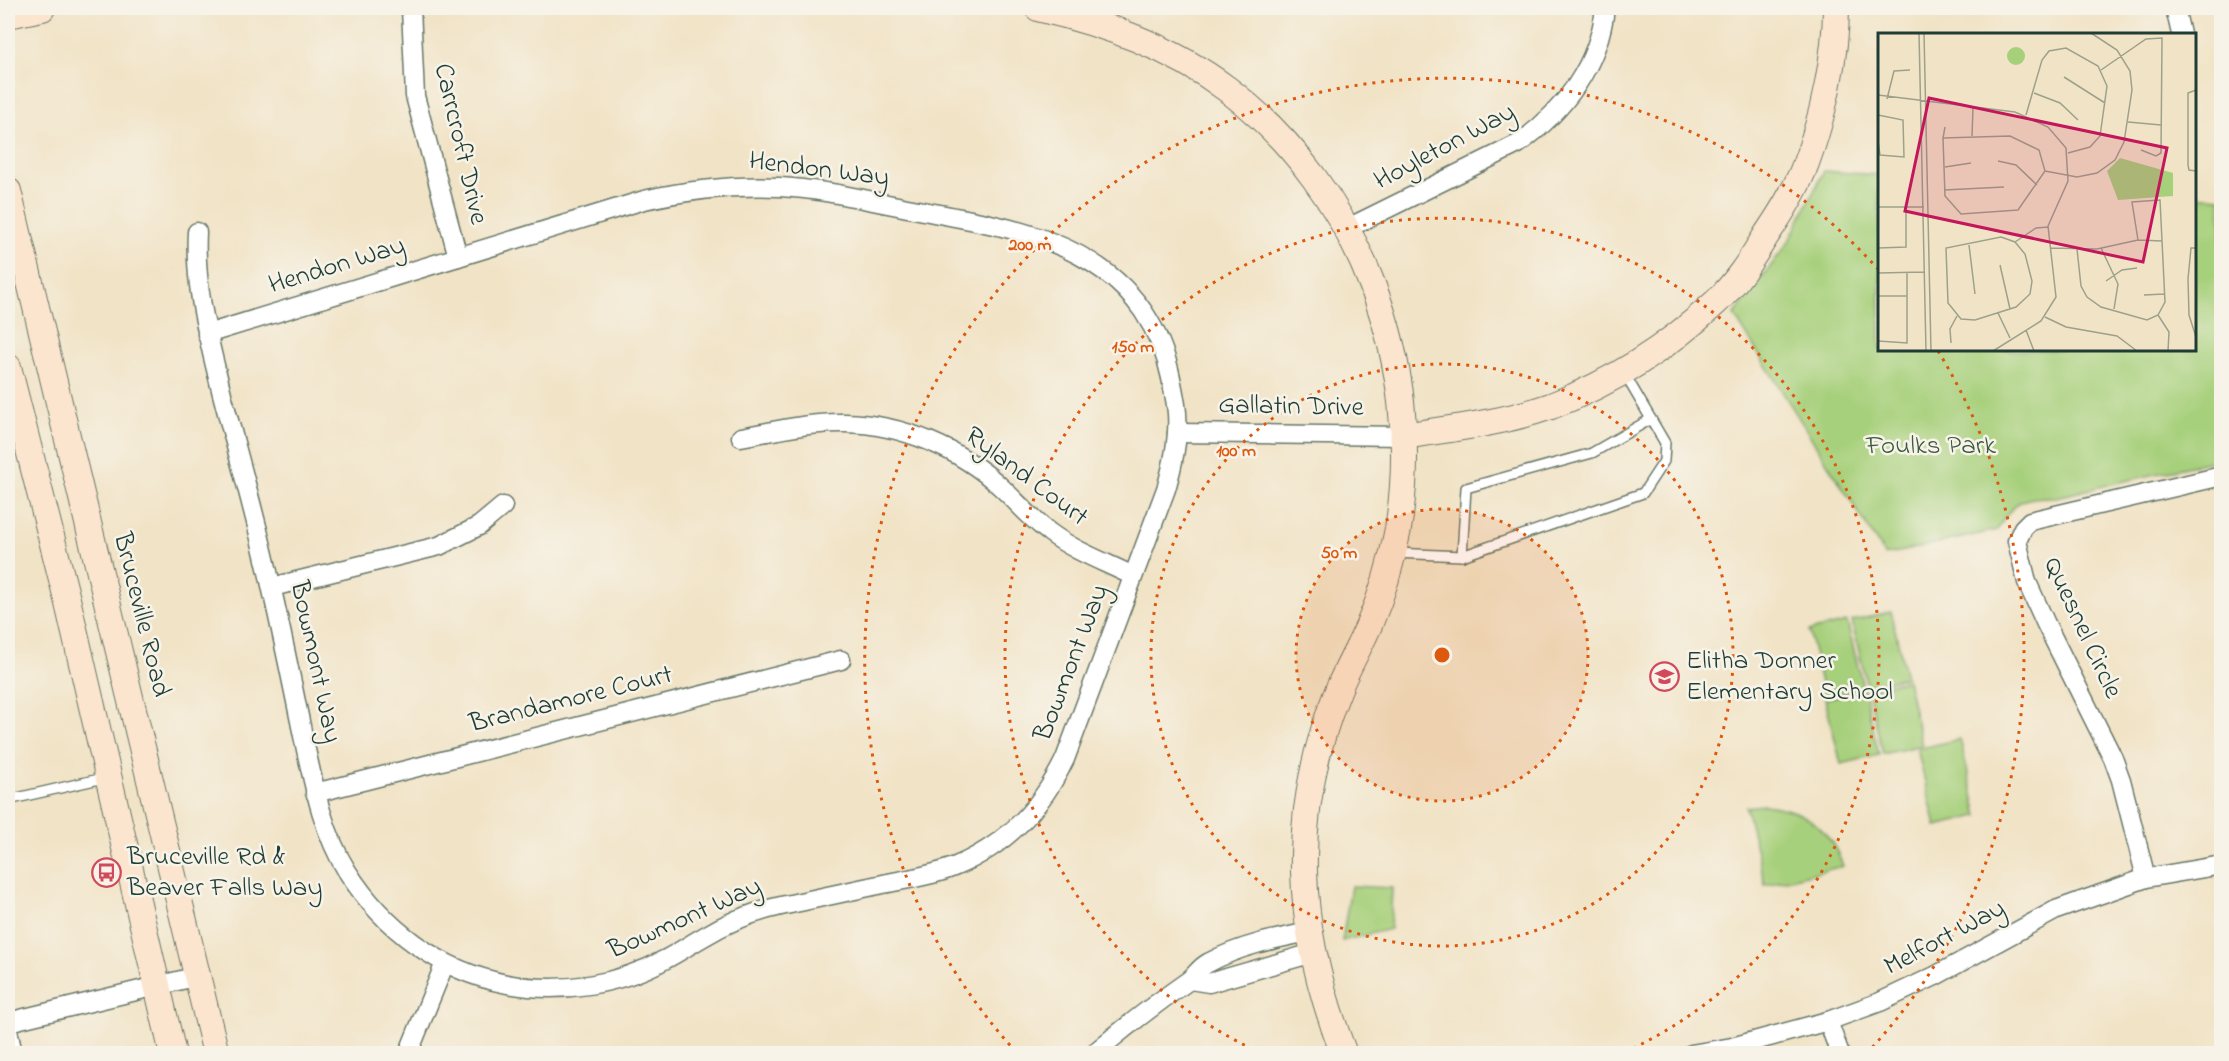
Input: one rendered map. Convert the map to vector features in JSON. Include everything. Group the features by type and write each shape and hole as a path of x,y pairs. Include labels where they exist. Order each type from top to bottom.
{"street":[{"path":"8,15 42,8"},
{"name":"Carrcroft Drive","path":"411,8 412,72 415,96 458,256"},
{"path":"1038,8 1082,18 1126,33 1168,52 1227,89 1262,119 1295,152 1323,189 1364,266 1381,309 1394,354 1402,399 1403,485 1397,531 1386,579 1370,622 1340,685 1324,729 1312,774 1305,820 1303,871 1311,943 1324,1000 1344,1053"},
{"name":"Hoyleton Way","path":"1346,229 1518,144 1537,131 1554,115 1582,78 1600,35 1605,8"},
{"path":"1404,436 1481,425 1515,417 1569,398 1646,357 1716,302 1746,267 1787,205 1806,163 1830,72 1836,8"},
{"path":"2175,8 2181,33"},
{"name":"Hendon Way","path":"207,334 644,200 688,190 734,186 803,189 1000,225 1046,239 1086,258 1122,286 1137,303 1160,342 1169,363 1178,433"},
{"name":"Bruceville Road","path":"8,191 216,1053"},
{"name":"Bowmont Way","path":"197,232 198,282 207,334 272,587 315,793 336,850 345,868 369,903 383,918 416,945 445,963 507,984 548,988 611,981 650,968 707,934 750,915 770,908 955,867 994,845 1029,816 1055,779 1065,759 1166,489 1178,433"},
{"path":"8,367 67,599 173,1053"},
{"name":"Ryland Court","path":"741,437 825,423 869,425 910,434 949,451 985,473 1033,519 1069,545 1133,576"},
{"name":"Gallatin Drive","path":"1178,433 1404,436"},
{"name":"Quesnel Circle","path":"2146,878 2121,780 2113,758 2027,582 2017,542 2023,528 2030,520 2222,476"},
{"path":"272,587 439,546 479,526 503,506"},
{"name":"Brandamore Court","path":"315,793 841,660"},
{"name":"Melfort Way","path":"1691,1053 1732,1047 1828,1021 1880,1002 1926,980 2056,910 2146,878 2222,865"},
{"path":"1093,1053 1170,992 1190,980 1209,983 1311,943"},
{"path":"408,1053 445,963"},
{"path":"8,1022 198,976"},
{"path":"1828,1021 1840,1053"},
{"path":"8,1030 13,1053"}],"lane":[{"path":"1392,553 1462,556 1643,493 1664,461 1665,444 1623,371"},
{"path":"1462,556 1466,488 1592,453 1651,419"},
{"path":"8,800 109,777"}],"green space":[{"name":"Foulks Park","path":"1824,171 1878,175 1878,351 2196,351 2196,196 2221,198 2221,459 2056,497 2026,500 2014,506 1997,530 1885,555 1734,315 1788,243"},
{"path":"1891,612 1906,677 1867,686 1852,621"},
{"path":"1847,622 1863,687 1824,696 1809,631"},
{"path":"1907,680 1922,745 1883,754 1868,689"},
{"path":"1864,690 1879,755 1841,764 1825,699"},
{"path":"1960,739 1978,816 1936,826 1917,749"},
{"path":"1764,805 1792,811 1814,822 1831,841 1843,866 1765,885 1746,807"},
{"path":"1351,886 1392,888 1390,929 1342,941"}],"place":[{"name":"Elitha Donner Elementary School","path":"1665,677"},
{"name":"Bruceville Rd & Beaver Falls Way","path":"106,873"}]}
